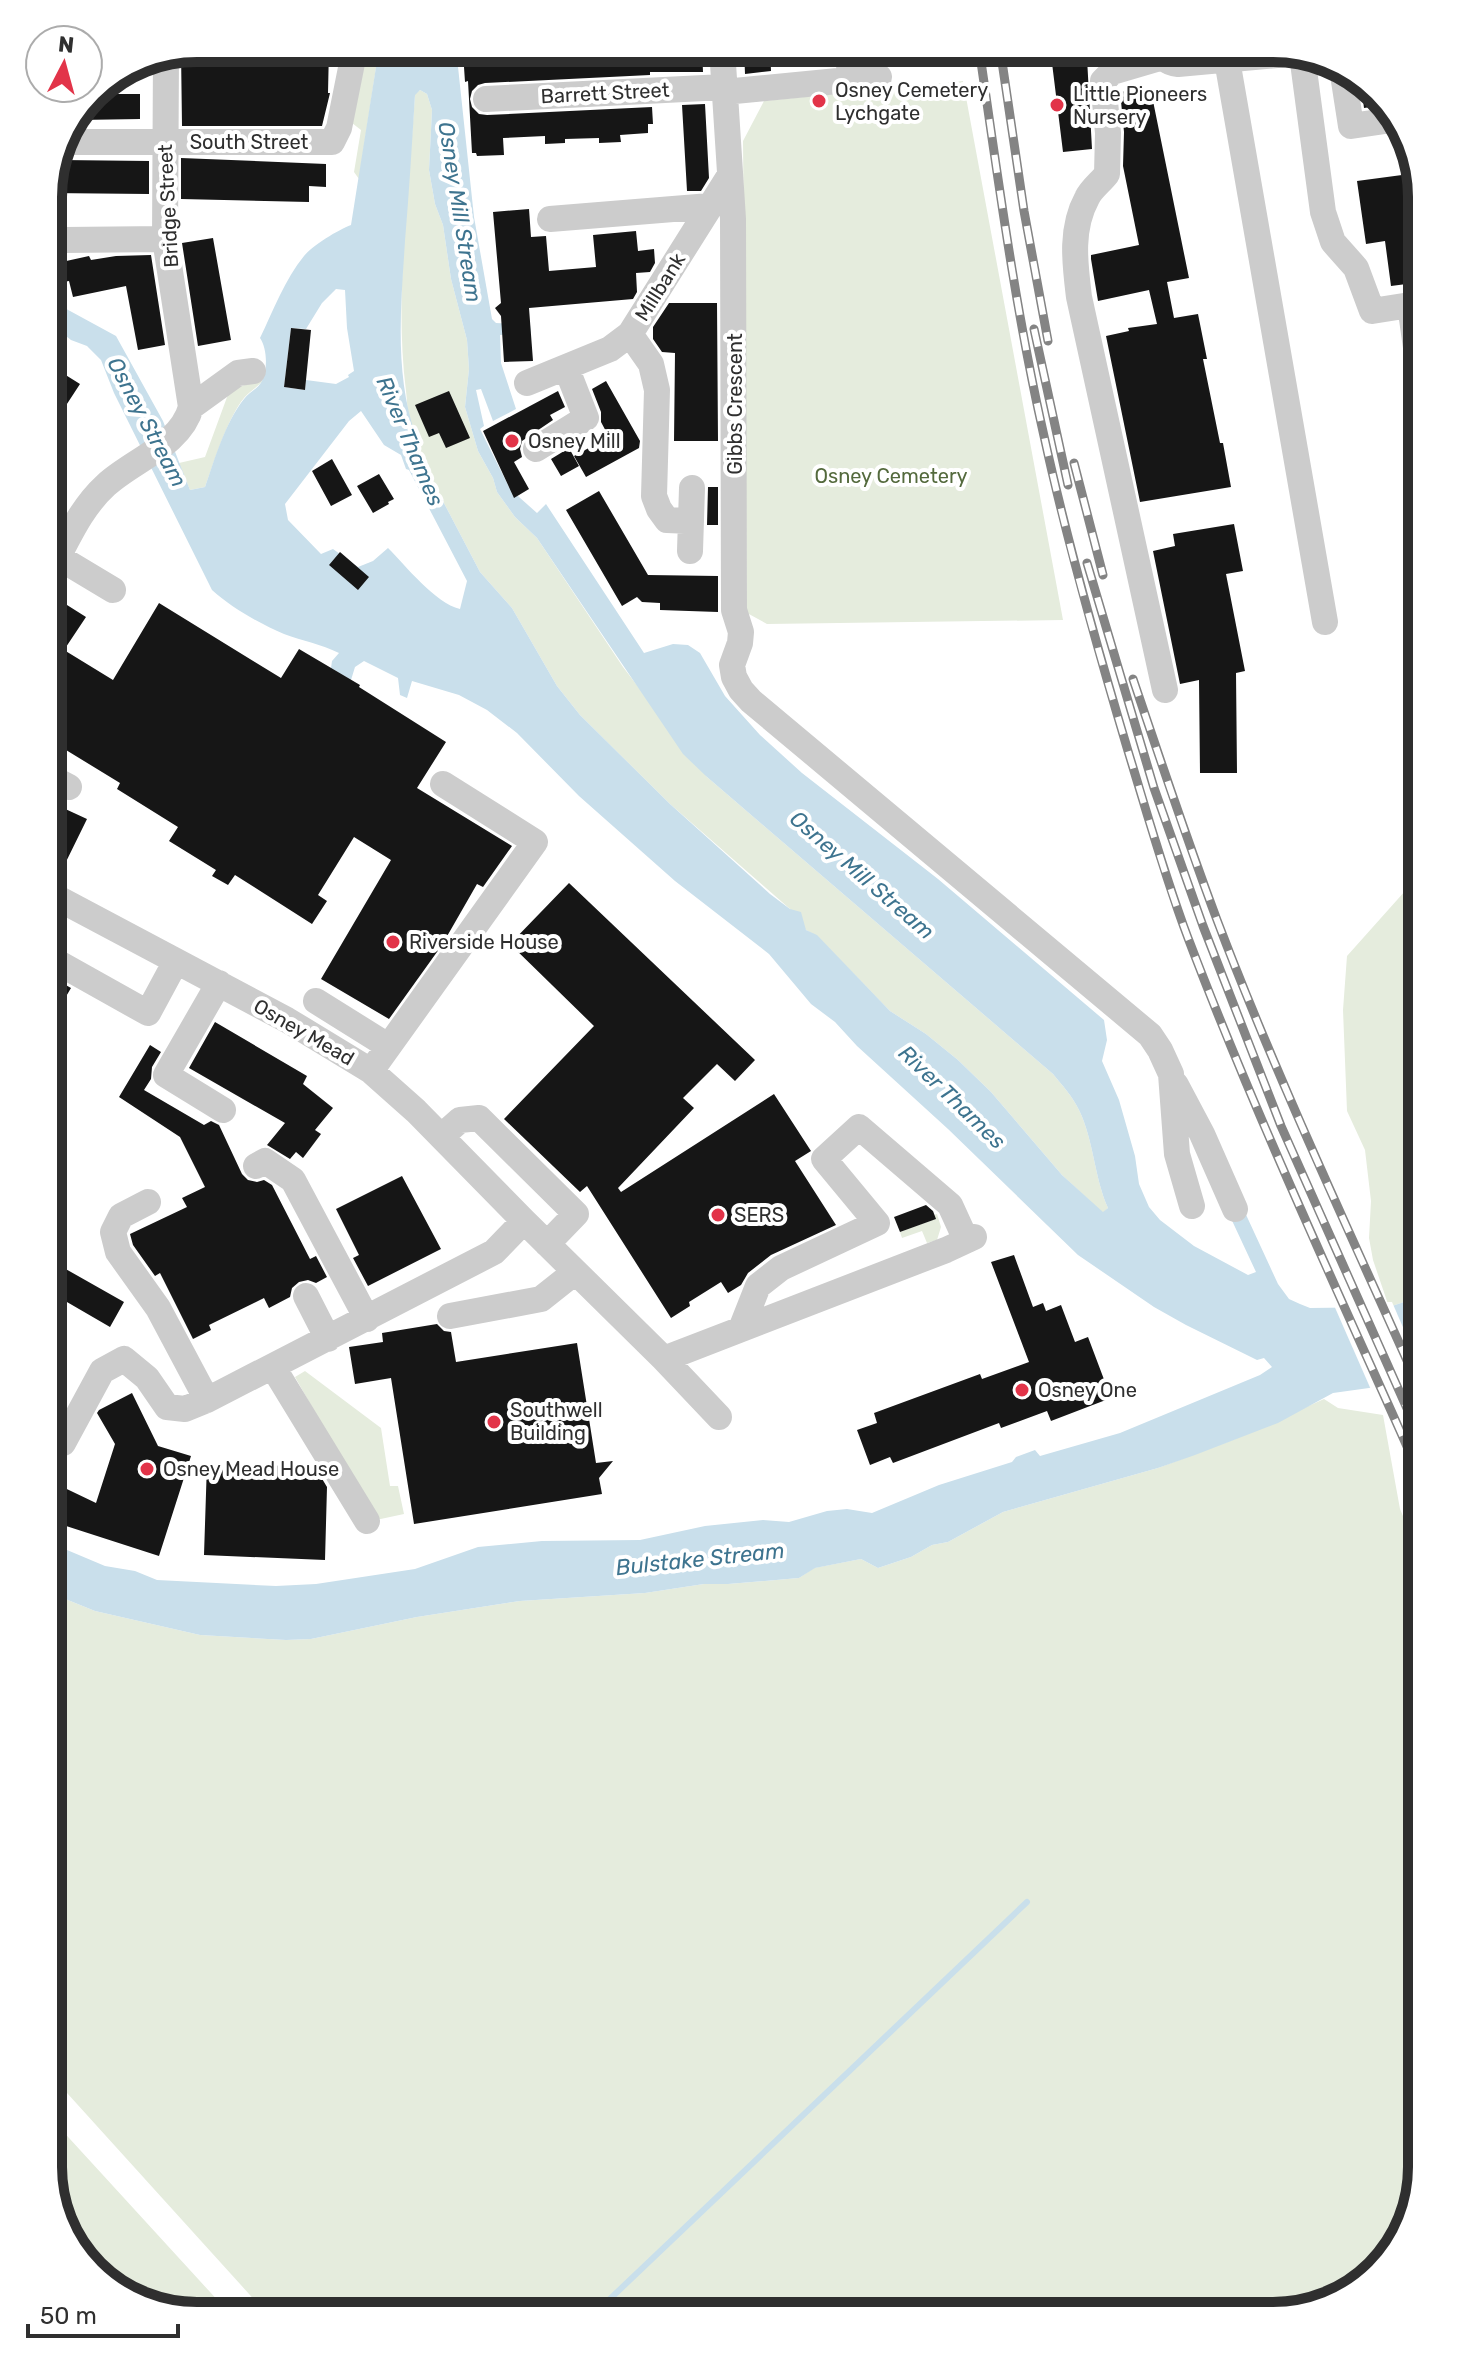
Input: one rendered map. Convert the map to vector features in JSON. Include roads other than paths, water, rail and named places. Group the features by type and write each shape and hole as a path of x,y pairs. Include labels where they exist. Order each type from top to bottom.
{"street":[{"name":"South Street","path":"74,142 332,142 339,128 352,62"},
{"name":"Gibbs Crescent","path":"723,62 735,303 734,610 741,632 732,665 734,677 751,701 1137,1023 1150,1035 1171,1074"},
{"path":"857,62 867,78"},
{"path":"867,78 871,62"},
{"path":"1144,62 1112,72 1103,81 1108,133 1107,174 1088,195 1083,206 1075,259 1082,310 1165,690"},
{"path":"1227,62 1325,622"},
{"path":"1302,65 1323,212 1333,242 1356,268 1372,311 1408,305"},
{"name":"Bridge Street","path":"166,66 165,239 191,407"},
{"name":"Barrett Street","path":"486,99 724,90 867,78"},
{"path":"1344,83 1351,126 1384,121"},
{"name":"Millbank","path":"691,521 667,520 654,496 657,390 651,364 630,334 730,175"},
{"path":"550,219 710,206"},
{"path":"64,240 165,239"},
{"path":"527,383 610,349 630,334"},
{"path":"536,449 586,418 566,367"},
{"path":"62,549 82,510 108,483 175,435 187,421 191,407 238,373 253,371"},
{"path":"690,551 692,488"},
{"path":"62,559 113,590"},
{"path":"371,1071 535,842 443,784"},
{"name":"Osney Mead","path":"62,900 287,1020 371,1071 442,1136 719,1417"},
{"path":"62,965 148,1013 176,961"},
{"path":"219,983 166,1075 223,1110"},
{"path":"316,1001 388,1046"},
{"path":"1171,1074 1177,1154 1192,1206"},
{"path":"1171,1074 1235,1209"},
{"path":"442,1136 460,1120 479,1118 576,1214 547,1244"},
{"path":"664,1359 741,1329 970,1239 950,1205 859,1127 824,1159 877,1223 781,1268 758,1286 741,1329"},
{"path":"256,1166 265,1161 293,1180 367,1319"},
{"path":"148,1202 121,1216 113,1232 118,1252 158,1308 207,1400"},
{"path":"62,1442 102,1371 124,1359 147,1378 167,1407 185,1409 273,1367 494,1252 524,1221"},
{"path":"450,1316 541,1299 575,1272"},
{"path":"306,1296 328,1339"},
{"path":"273,1367 367,1521"}],"water":[{"path":"377,62 457,62 474,217 492,319 496,323 530,325 531,333 500,335 501,363 516,409 493,421 481,389 476,390 484,426 480,429 510,489 537,513 546,504 644,653 673,644 688,645 700,653 725,696 760,735 802,773 938,879 1104,1020 1107,1040 1102,1061 1119,1100 1135,1156 1139,1184 1149,1207 1160,1220 1194,1246 1248,1275 1256,1272 1228,1212 1242,1206 1278,1284 1289,1299 1310,1308 1389,1307 1408,1301 1408,1379 1333,1393 1278,1423 1195,1455 1003,1512 948,1542 932,1545 911,1557 878,1568 861,1559 815,1568 799,1578 520,1601 417,1617 311,1639 286,1640 200,1635 95,1611 62,1598 62,1548 105,1566 135,1571 157,1580 276,1586 316,1584 415,1569 478,1547 542,1541 640,1540 705,1526 763,1520 789,1522 827,1511 847,1509 872,1513 939,1485 1012,1462 1016,1457 1035,1450 1040,1456 1120,1433 1260,1375 1272,1367 1264,1358 1257,1360 1154,1307 1078,1255 835,1022 811,1004 769,954 675,881 579,796 517,733 487,710 459,695 412,681 407,698 400,695 398,678 364,661 355,667 351,680 331,668 332,661 339,653 265,625 212,590 114,393 101,360 87,346 62,333 62,307 116,336 163,421 190,490 205,487 231,419 244,399 262,381 266,359 260,338 285,285 308,252 351,225","holes":["420,90 427,94 432,110 429,170 467,340 469,369 465,407 478,451 497,492 515,517 537,538 683,754 1053,1074 1074,1100 1084,1122 1108,1208 1103,1212 1062,1175 991,1092 958,1060 890,1011 817,935 806,930 801,912 790,909 770,894 670,804 580,715 557,686 512,608 480,572 424,460 410,439 416,436 404,389 401,315 415,95","336,289 345,290 354,371 336,384 306,380 305,390 284,387 291,328 306,329 322,303","361,411 384,445 401,455 467,581 460,609 431,592 388,548 373,561 358,567 333,549 321,554 288,520 285,504 349,421"]}],"waterway":[{"path":"607,2302 1027,1902"}],"railway":[{"path":"981,62 1016,291 1044,436 1083,594 1156,845 1188,938 1243,1075 1408,1449"},
{"path":"1002,62 1024,211 1048,341"},
{"path":"1034,329 1068,485"},
{"path":"1074,463 1103,575"},
{"path":"1087,563 1154,788 1203,926 1281,1126 1408,1411"},
{"path":"1133,679 1240,980 1408,1363"}],"place":[{"name":"Osney Cemetery Lychgate","path":"819,101"},
{"name":"Little Pioneers Nursery","path":"1057,105"},
{"name":"Osney Mill","path":"512,441"},
{"name":"Riverside House","path":"393,942"},
{"name":"SERS","path":"718,1215"},
{"name":"Osney One","path":"1022,1390"},
{"name":"Southwell Building","path":"494,1422"},
{"name":"Osney Mead House","path":"147,1469"}],"water label":[{"name":"Osney Mill Stream","path":"460,212"},
{"name":"Osney Stream","path":"147,422"},
{"name":"River Thames","path":"410,441"},
{"name":"Osney Mill Stream","path":"862,875"},
{"name":"River Thames","path":"952,1097"},
{"name":"Bulstake Stream","path":"700,1559"}],"park label":[{"name":"Osney Cemetery","path":"891,476"}]}
